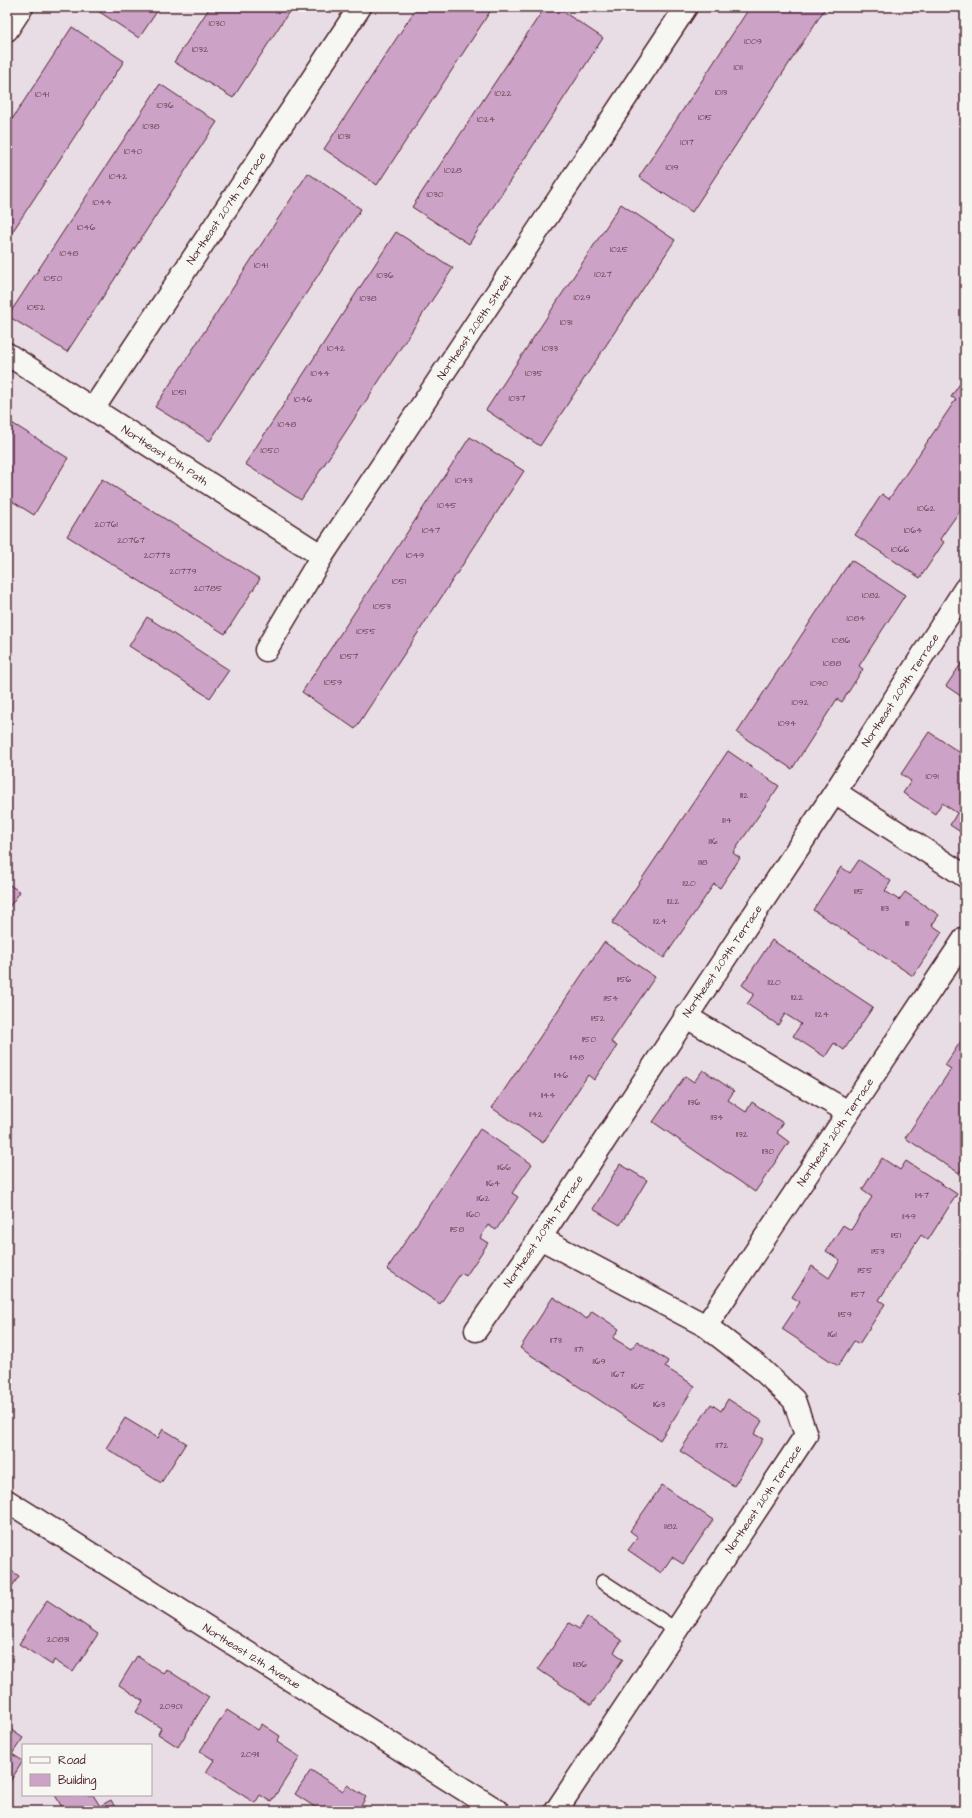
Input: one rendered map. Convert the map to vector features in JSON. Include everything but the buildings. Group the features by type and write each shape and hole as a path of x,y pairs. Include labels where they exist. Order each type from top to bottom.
{"street":[{"path":"7,30 22,7"},
{"name":"Northeast 207th Terrace","path":"93,409 360,7"},
{"name":"Northeast 208th Street","path":"266,650 322,556 686,7"},
{"name":"Northeast 10th Path","path":"7,354 322,556"},
{"name":"Northeast 209th Terrace","path":"476,1330 540,1238 685,1016 835,792 965,589"},
{"path":"835,792 965,876"},
{"name":"Northeast 210th Terrace","path":"706,1326 965,938"},
{"path":"685,1016 848,1112"},
{"name":"Northeast 210th Terrace","path":"540,1238 706,1326 759,1367 794,1400 806,1435 556,1811"},
{"name":"Northeast 12th Avenue","path":"7,1501 498,1811"}],"lane":[{"path":"603,1582 676,1630"}]}
